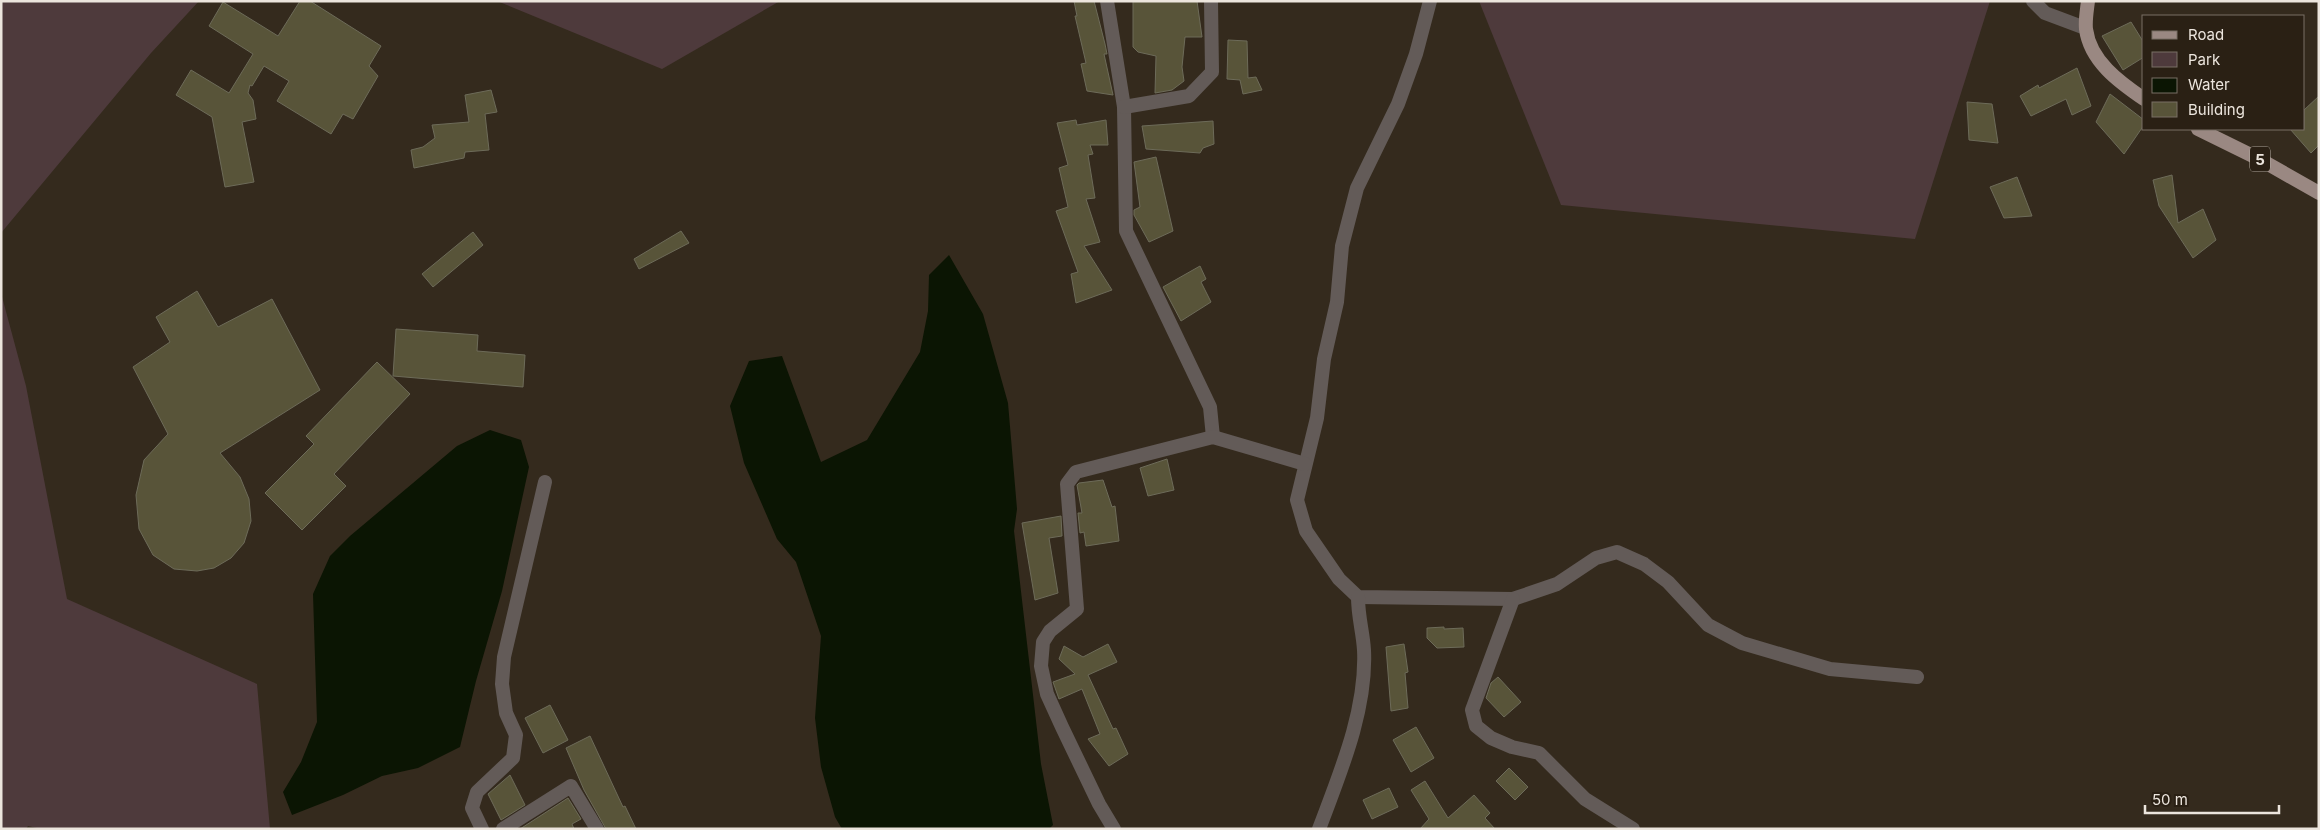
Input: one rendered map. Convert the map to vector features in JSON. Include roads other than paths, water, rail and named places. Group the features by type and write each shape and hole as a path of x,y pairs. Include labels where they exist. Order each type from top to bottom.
{"main road":[{"path":"2088,1 2085,28 2090,46 2106,70 2142,97"},
{"name":"5","path":"2200,130 2261,160 2319,193"}],"street":[{"path":"1107,1 1124,107 1126,230 1210,407 1213,437"},
{"path":"1124,107 1189,96 1212,72 1211,1"},
{"path":"1430,1 1416,54 1398,104 1357,188 1342,246 1337,302 1324,359 1317,418 1297,500 1306,531 1339,579 1358,597 1512,599 1557,584 1596,558 1617,552 1644,564 1668,582 1708,625 1742,643 1830,669 1916,677"},
{"path":"2032,1 2045,13 2085,28"},
{"path":"1114,829 1099,804 1047,694 1041,666 1043,642 1050,630 1077,609 1067,484 1076,472 1213,437 1305,464"},
{"path":"482,829 472,808 477,792 513,758 516,735 506,713 502,684 504,657 545,482"},
{"path":"1319,829 1350,746 1360,691 1364,650 1358,618 1358,597"},
{"path":"1512,599 1472,710 1476,726 1490,738 1539,753 1585,799 1633,829"},
{"path":"503,829 571,786 598,829"}],"water":[{"path":"949,255 983,314 1008,403 1017,509 1014,531 1041,764 1053,825 1049,829 842,829 835,817 821,767 815,718 821,636 796,562 777,539 744,463 730,406 749,361 782,356 821,462 867,440 920,352 928,311 929,275"},
{"path":"490,430 521,440 529,467 502,591 476,681 460,747 418,768 382,776 343,795 292,815 283,792 301,762 317,722 313,594 330,556 350,536 457,446"}]}
